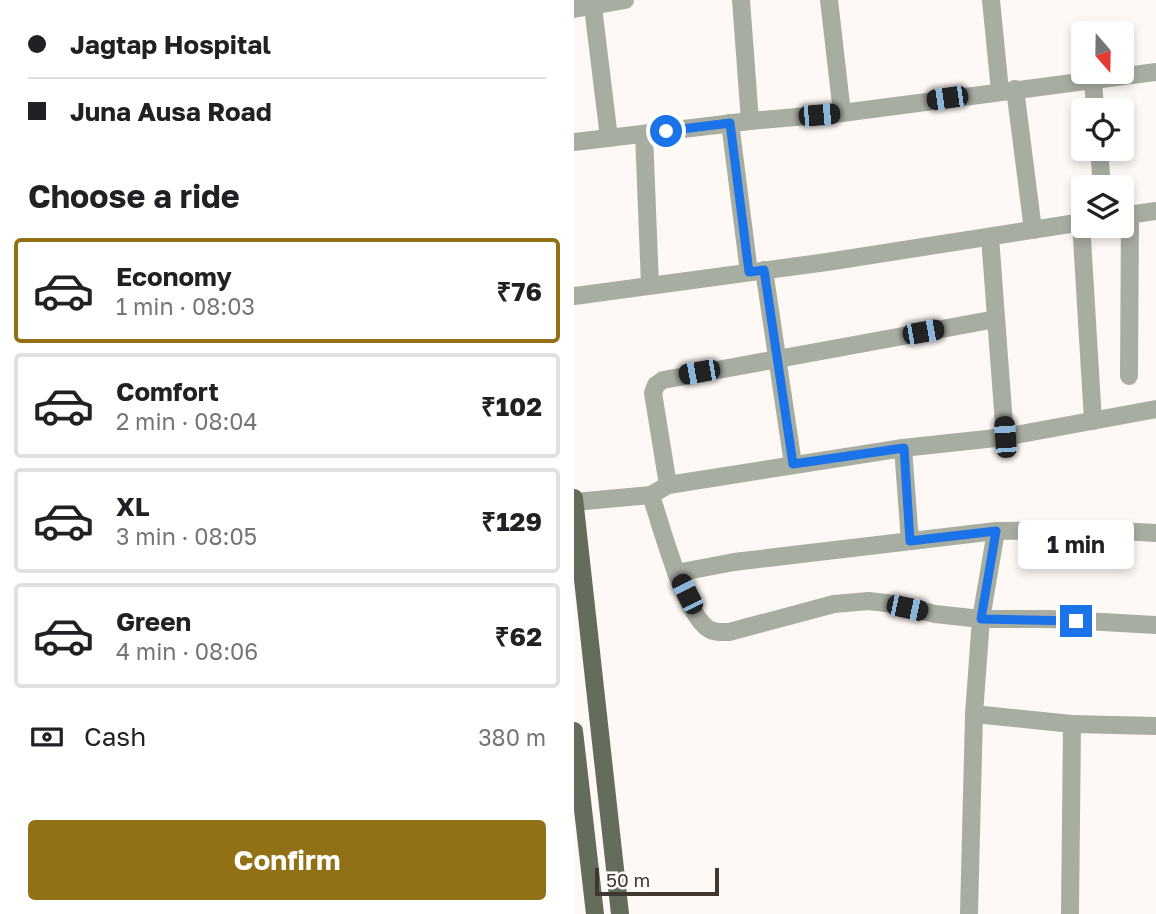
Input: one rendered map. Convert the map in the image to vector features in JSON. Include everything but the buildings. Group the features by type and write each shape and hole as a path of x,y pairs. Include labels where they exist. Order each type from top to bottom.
{"main road":[{"path":"574,501 620,914"},
{"path":"574,731 595,914"}],"street":[{"path":"574,9 625,0"},
{"path":"741,0 750,121"},
{"path":"828,0 842,113"},
{"path":"991,0 1033,230"},
{"path":"593,7 609,138"},
{"path":"1134,74 1156,72"},
{"path":"574,142 730,123 842,113 1071,82"},
{"path":"730,123 793,464"},
{"path":"645,134 650,285"},
{"path":"1134,214 1156,211"},
{"path":"574,296 1071,224"},
{"path":"990,237 1005,437"},
{"path":"1083,238 1093,421"},
{"path":"1126,238 1129,376"},
{"path":"668,485 653,393 656,385 673,376 996,319"},
{"path":"574,501 651,495 668,485 904,448 1005,437 1156,409"},
{"path":"904,448 910,541"},
{"path":"651,495 676,573 698,615 706,627 715,632 729,632 834,604 869,601 935,614 981,619 1049,619 1156,625"},
{"path":"676,573 734,562 996,531 1103,530 1156,533"},
{"path":"969,914 974,713 981,619 996,531"},
{"path":"974,713 1072,724 1156,726"},
{"path":"1070,914 1072,724"}],"route":[{"path":"666,131 730,123 749,272 764,270 775,359 793,464 904,448 910,541 996,531 981,619 1076,621"}]}
